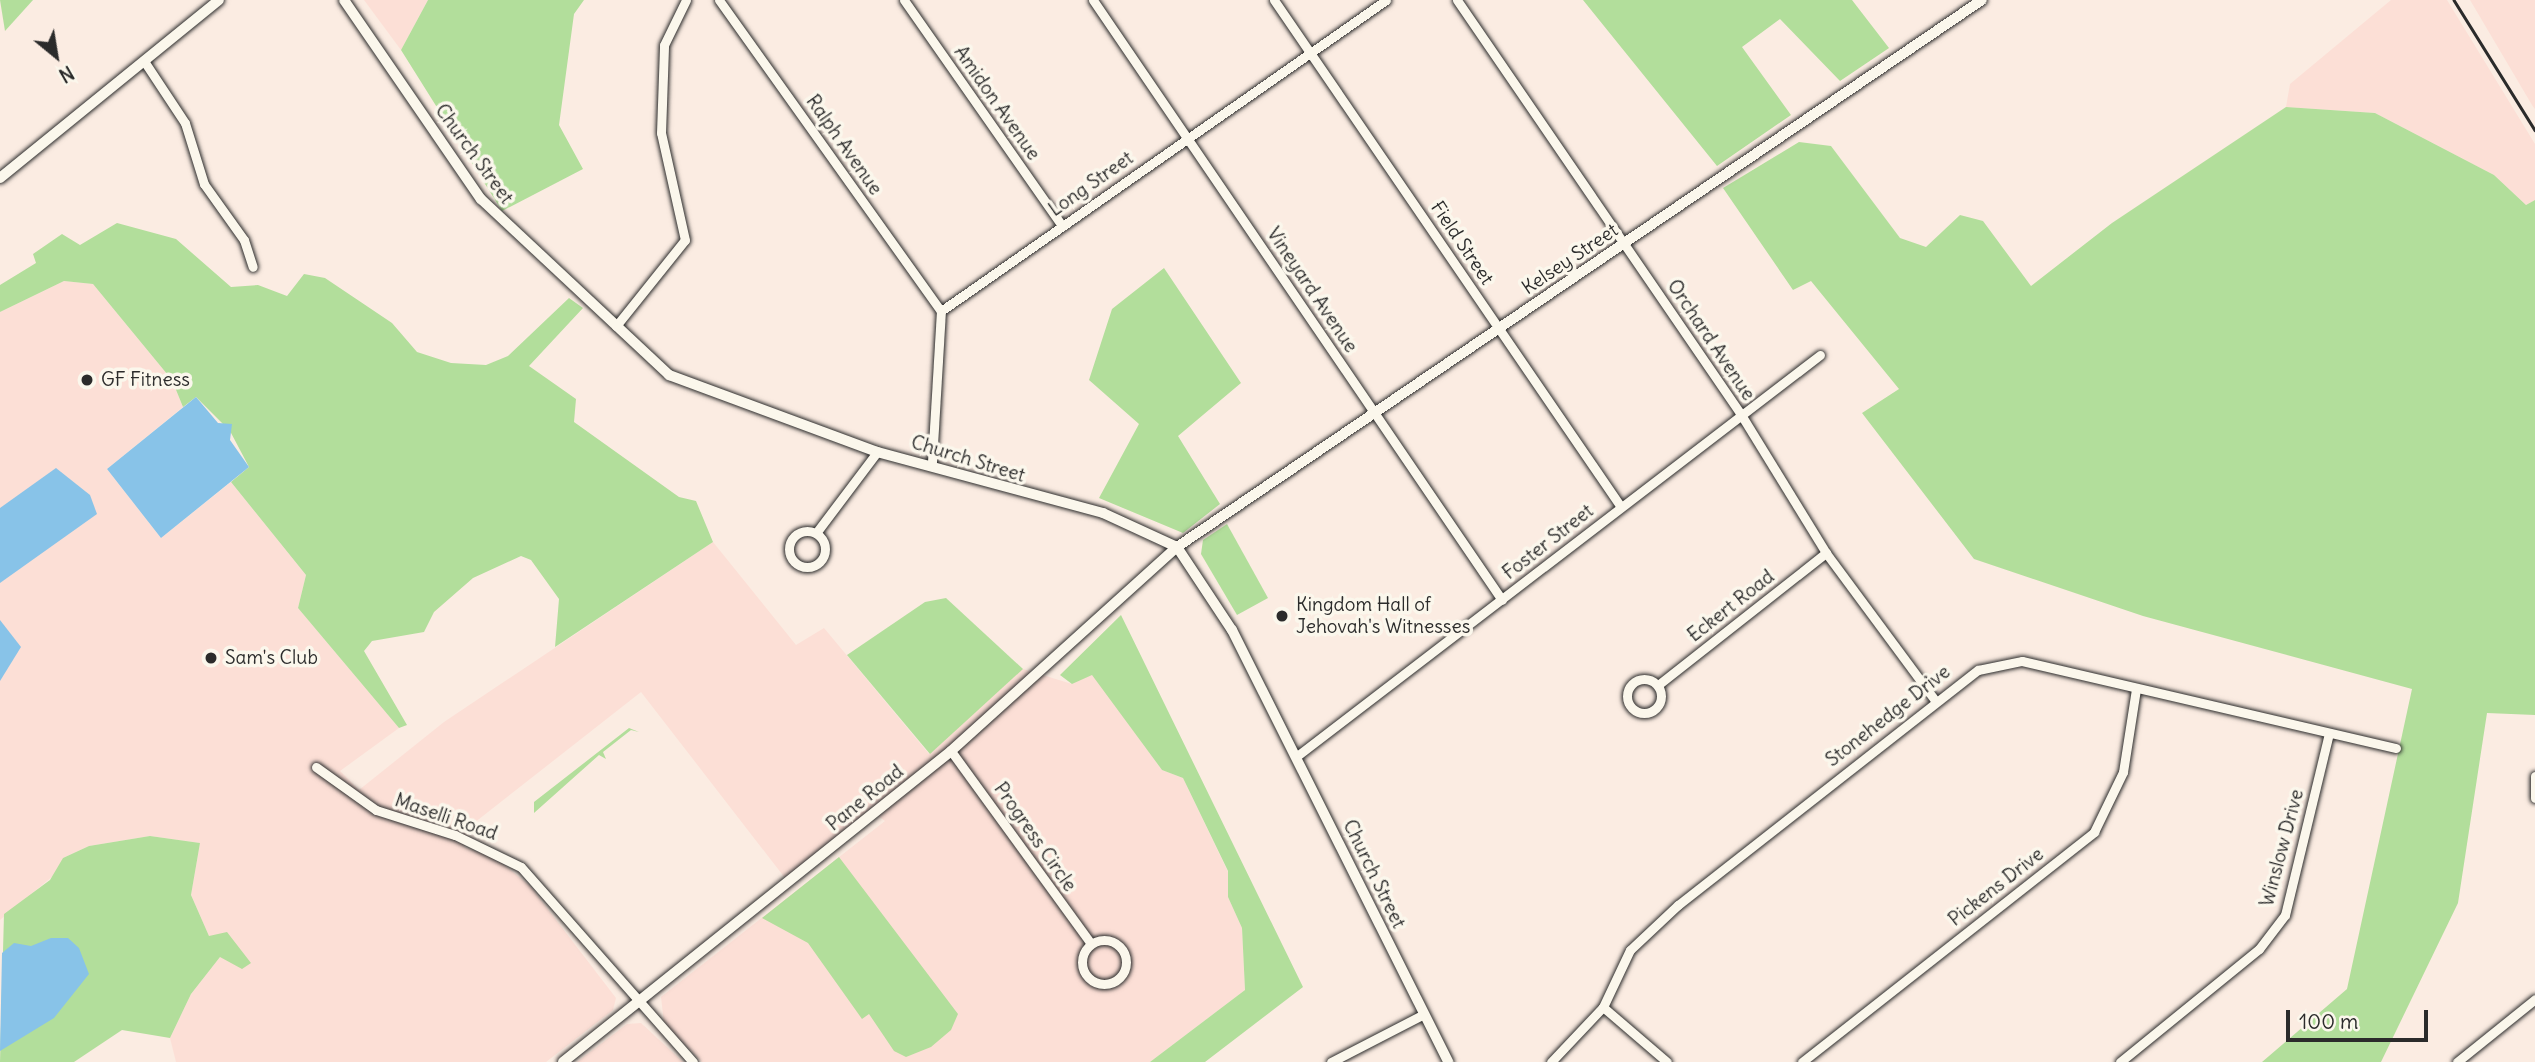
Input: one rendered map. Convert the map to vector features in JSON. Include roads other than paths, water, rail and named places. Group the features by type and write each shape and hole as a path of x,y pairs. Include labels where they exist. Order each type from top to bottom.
{"street":[{"path":"0,178 219,0"},
{"name":"Church Street","path":"344,0 481,199 669,375 877,452 932,462 1000,488 1103,513 1177,547 1232,630 1297,756 1422,1015 1448,1062"},
{"path":"616,326 685,240 661,133 664,45 686,0"},
{"name":"Ralph Avenue","path":"719,0 941,311"},
{"name":"Amidon Avenue","path":"904,0 1062,226"},
{"name":"Vineyard Avenue","path":"1093,0 1502,600"},
{"name":"Field Street","path":"1274,0 1620,507"},
{"name":"Long Street","path":"941,311 1187,138 1312,56 1386,0"},
{"name":"Orchard Avenue","path":"1457,0 1740,413 1826,553 1934,699"},
{"name":"Kelsey Street","path":"1177,547 1982,0"},
{"path":"144,61 185,123 204,184 244,240 253,267"},
{"path":"932,462 941,311"},
{"name":"Foster Street","path":"1297,756 1502,600 1740,413 1820,355"},
{"path":"816,533 825,548 823,559 814,566 797,565 789,549 793,538 816,533 877,452"},
{"name":"Pane Road","path":"563,1062 951,751 1177,547"},
{"name":"Eckert Road","path":"1658,685 1826,553"},
{"name":"Stonehedge Drive","path":"1551,1062 1603,1007 1630,950 1678,905 1934,699 1978,670 2022,661 2328,737 2396,748"},
{"name":"Eckert Road","path":"1649,679 1658,685 1661,702 1653,711 1632,708 1627,698 1633,683 1649,679"},
{"name":"Pickens Drive","path":"1802,1062 2094,832 2123,772 2136,689"},
{"name":"Winslow Drive","path":"2120,1062 2259,949 2285,915 2328,737"},
{"name":"Progress Circle","path":"951,751 1091,944"},
{"name":"Maselli Road","path":"316,767 376,810 456,835 522,867 637,1004 693,1062"},
{"path":"2535,776 2535,798"},
{"path":"1108,940 1122,949 1126,961 1119,977 1103,984 1086,974 1082,962 1091,944 1108,940"},
{"path":"2457,1062 2535,999"},
{"path":"1603,1007 1667,1062"},
{"path":"1331,1062 1422,1015"}],"water":[{"path":"196,397 218,423 232,424 230,440 249,467 161,538 107,469"},
{"path":"56,468 90,495 97,514 0,583 0,508"},
{"path":"0,620 21,647 0,681"},
{"path":"51,938 68,938 79,948 89,974 54,1018 0,1051 2,953 14,943 31,946"}],"railway":[{"path":"2454,0 2535,130"}],"place":[{"name":"GF Fitness","path":"87,380"},
{"name":"Kingdom Hall of Jehovah's Witnesses","path":"1282,616"},
{"name":"Sam's Club","path":"211,658"}]}
